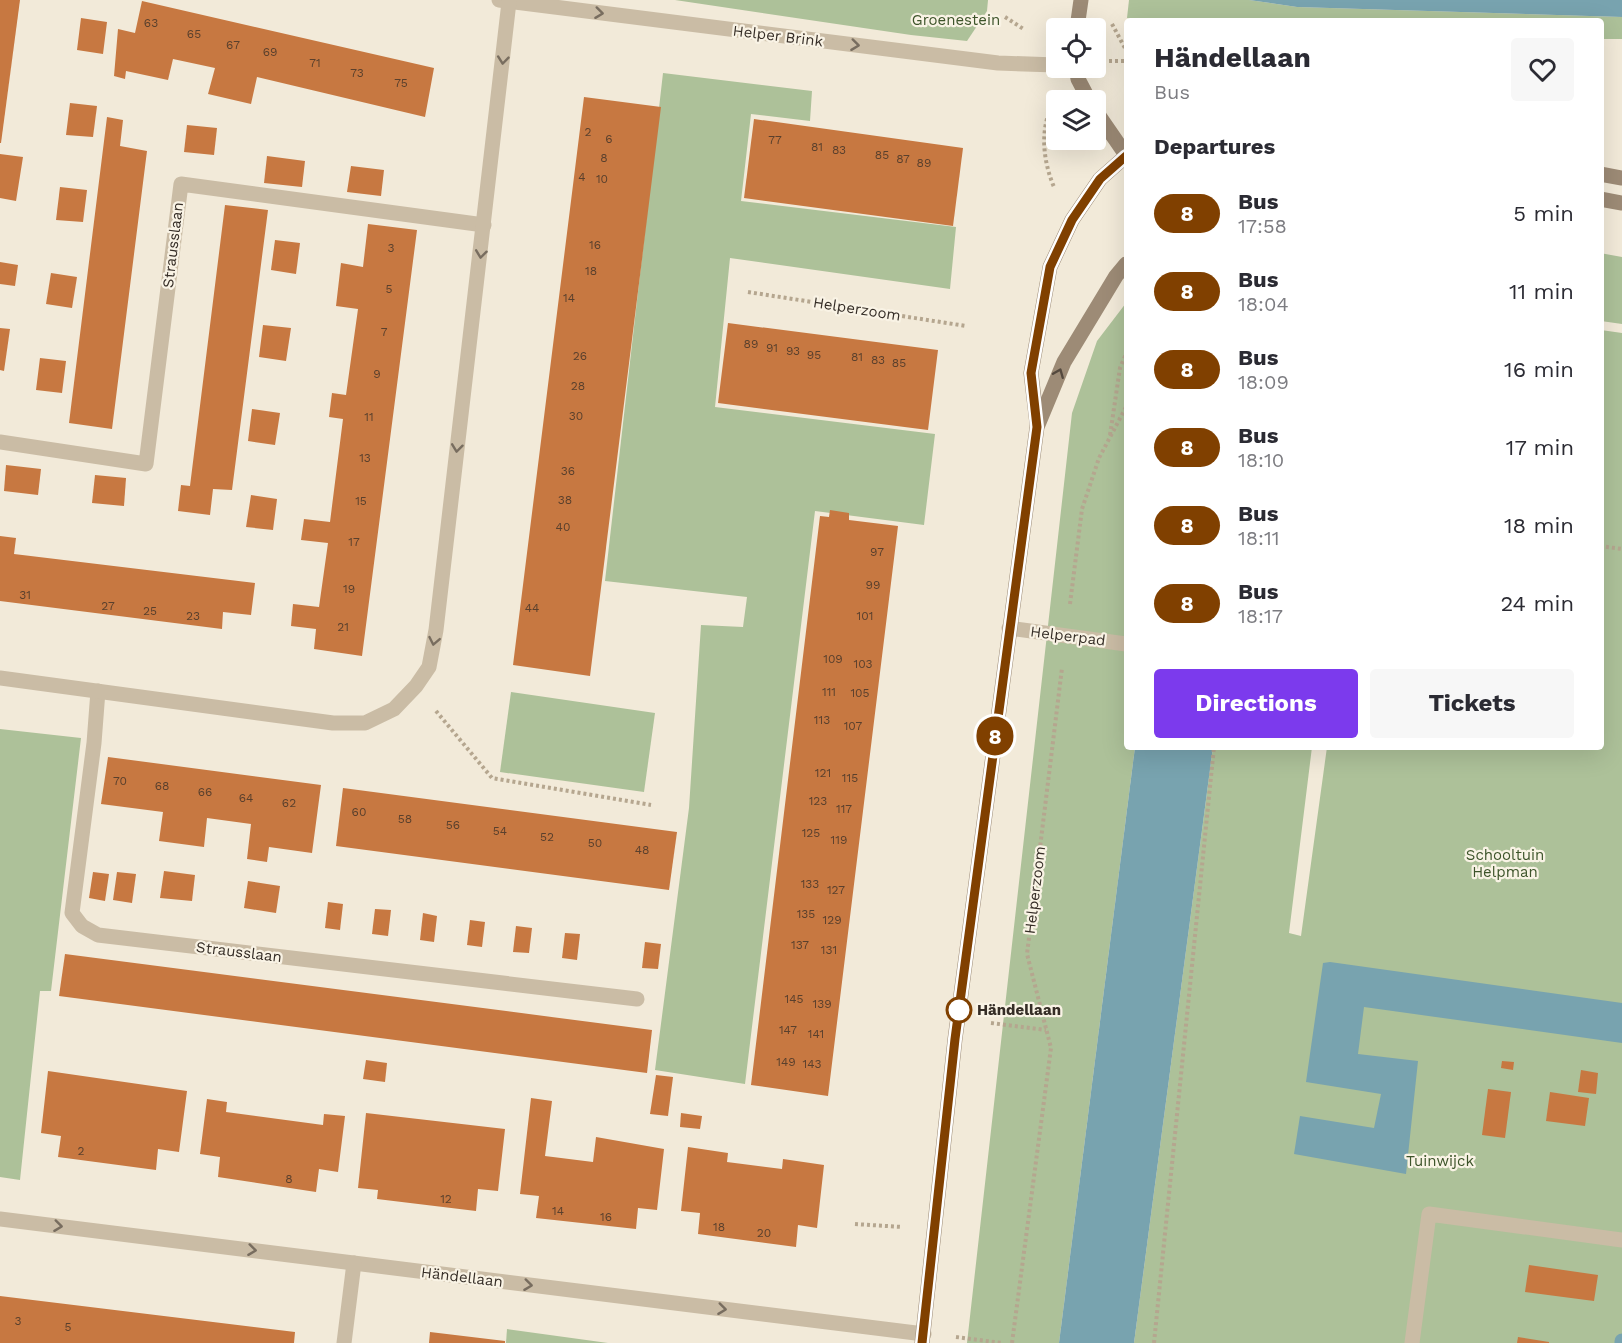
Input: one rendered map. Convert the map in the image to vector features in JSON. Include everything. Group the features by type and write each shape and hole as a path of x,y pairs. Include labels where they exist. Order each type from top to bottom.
{"street":[{"path":"1078,18 1081,0"},
{"path":"0,678 333,723 365,723 394,709 416,687 429,667 436,630 484,225 504,1"},
{"name":"Helper Brink","path":"504,1 998,63 1046,65"},
{"path":"1106,126 1124,153"},
{"path":"923,1339 955,1039 1037,427 1031,373 1050,267 1072,220 1100,179 1124,158"},
{"path":"1604,175 1622,178"},
{"name":"Strausslaan","path":"0,442 146,464 181,184 484,225"},
{"path":"1604,200 1622,203"},
{"path":"1037,427 1064,362 1124,266"},
{"name":"Helperpad","path":"1009,628 1124,644"},
{"name":"Strausslaan","path":"98,691 94,743 72,913 82,926 98,935 637,999"},
{"path":"1412,1343 1429,1214 1622,1240"},
{"name":"Händellaan","path":"0,1219 354,1263 923,1339"},
{"path":"344,1343 354,1263"}],"path":[{"name":"Helperzoom","path":"748,292 966,326"},
{"name":"Helperzoom","path":"1109,439 1120,368 1124,359"},
{"name":"Helperzoom","path":"1012,1343 1051,1048 1027,954 1082,509 1099,458 1124,411"},
{"path":"1604,547 1622,549"},
{"path":"416,687 492,778 651,805"},
{"path":"1154,1343 1214,750"},
{"path":"991,1023 1046,1030"},
{"path":"855,1224 911,1228"},
{"path":"923,1339 1002,1343"}],"green space":[{"name":"Groenestein","path":"675,0 988,0 987,11 967,41 911,35"},
{"path":"1129,0 1249,0 1297,7 1622,17 1622,39 1604,39 1604,18 1127,18"},
{"path":"663,73 812,91 810,121 751,114 741,201 956,227 950,289 730,258 715,407 935,434 924,525 815,511 745,1084 655,1070 689,808 701,625 743,627 747,597 605,581"},
{"path":"1604,254 1622,257 1622,324 1604,321"},
{"path":"1124,306 1124,750 1135,750 1059,1343 967,1343 1072,413 1097,341"},
{"path":"1604,330 1622,333 1622,1343 1134,1343 1213,750 1312,750 1289,933 1301,936 1327,750 1604,750"},
{"path":"511,692 655,713 644,792 500,772"},
{"path":"0,729 81,738 51,991 40,991 20,1180 0,1177"},
{"path":"507,1329 608,1343 506,1343"}],"water":[{"path":"1249,0 1622,0 1622,17 1297,7"},
{"path":"1135,750 1213,750 1134,1343 1059,1343"},
{"path":"1330,962 1622,1003 1622,1043 1364,1007 1358,1054 1418,1061 1406,1174 1294,1154 1300,1116 1374,1128 1381,1094 1306,1082 1323,963"}],"building":[{"path":"0,0 20,0 1,143 0,143"},
{"path":"142,1 434,68 425,117 257,77 251,104 208,94 215,68 173,59 168,80 126,71 125,79 114,76 118,29 135,33"},
{"path":"81,18 107,22 103,54 77,50"},
{"path":"584,97 661,107 590,676 513,665"},
{"path":"70,103 97,106 93,137 66,135"},
{"path":"107,117 123,120 120,146 147,151 112,429 69,423"},
{"path":"754,119 963,148 953,226 744,198"},
{"path":"187,125 217,128 214,155 184,152"},
{"path":"0,154 23,157 16,201 0,198"},
{"path":"267,156 305,161 302,187 264,183"},
{"path":"351,166 384,170 381,196 347,192"},
{"path":"60,187 87,190 83,222 56,220"},
{"path":"225,205 268,210 232,490 213,489 210,515 178,511 181,485 190,486"},
{"path":"368,224 417,230 362,656 314,649 316,629 291,626 293,604 319,607 328,543 301,540 304,519 330,522 343,419 329,417 332,393 346,395 358,309 336,306 341,263 363,267"},
{"path":"275,240 300,243 296,274 271,270"},
{"path":"0,262 18,265 15,286 0,284"},
{"path":"51,273 77,277 72,308 46,304"},
{"path":"728,323 938,350 928,430 718,403"},
{"path":"263,325 291,328 286,361 259,357"},
{"path":"0,328 10,329 4,371 0,370"},
{"path":"40,358 66,361 62,393 36,390"},
{"path":"252,409 280,413 275,445 248,441"},
{"path":"6,465 41,469 38,495 4,491"},
{"path":"95,475 126,478 124,506 92,503"},
{"path":"251,495 277,499 273,530 246,527"},
{"path":"830,510 849,513 849,520 898,526 828,1096 751,1085 820,516 829,517"},
{"path":"0,536 16,538 14,554 255,583 251,615 223,612 222,629 0,601"},
{"path":"108,757 321,785 312,853 269,847 267,862 247,859 251,824 207,818 204,847 159,841 163,812 101,804"},
{"path":"343,788 677,832 669,890 336,846"},
{"path":"164,871 195,875 192,901 160,898"},
{"path":"93,872 109,874 105,901 89,898"},
{"path":"117,872 136,874 132,903 113,900"},
{"path":"248,881 280,886 276,913 244,908"},
{"path":"328,902 343,904 340,930 325,928"},
{"path":"375,909 391,910 388,936 372,934"},
{"path":"423,913 437,916 434,942 420,940"},
{"path":"470,920 485,922 482,947 467,945"},
{"path":"516,926 532,928 529,953 513,952"},
{"path":"565,933 580,934 577,960 562,958"},
{"path":"645,942 661,944 658,969 642,968"},
{"path":"65,954 652,1030 647,1073 59,996"},
{"path":"366,1060 387,1063 385,1082 363,1079"},
{"path":"1502,1061 1514,1062 1513,1070 1501,1068"},
{"path":"1581,1070 1598,1073 1596,1094 1578,1092"},
{"path":"48,1071 187,1091 179,1152 158,1149 156,1170 58,1157 61,1136 41,1133"},
{"path":"656,1075 673,1077 668,1116 650,1114"},
{"path":"1488,1089 1511,1092 1505,1138 1482,1135"},
{"path":"1550,1092 1589,1098 1585,1126 1546,1121"},
{"path":"531,1098 552,1101 545,1156 593,1162 596,1137 664,1149 657,1210 638,1208 636,1229 536,1218 539,1196 520,1194"},
{"path":"207,1099 227,1102 226,1112 323,1125 324,1114 345,1116 338,1172 319,1169 316,1192 218,1177 220,1157 200,1154"},
{"path":"366,1113 505,1129 498,1191 478,1189 476,1211 377,1199 378,1190 358,1188"},
{"path":"681,1113 702,1116 700,1129 680,1127"},
{"path":"688,1147 728,1153 727,1162 782,1169 783,1159 824,1165 817,1228 798,1225 796,1247 698,1234 700,1213 681,1211"},
{"path":"1529,1265 1598,1275 1594,1301 1525,1292"},
{"path":"0,1296 295,1332 294,1343 0,1343"},
{"path":"430,1332 505,1341 505,1343 429,1343"},
{"path":"1518,1337 1549,1342 1549,1343 1517,1343"}],"bus line":[{"name":"8","path":"922,1343 955,1039 1037,427 1031,373 1050,267 1072,220 1100,179 1124,158"}],"place":[{"name":"Händellaan","path":"959,1010"}],"park label":[{"name":"Schooltuin Helpman","path":"1505,864"},
{"name":"Tuinwijck","path":"1440,1161"}]}
